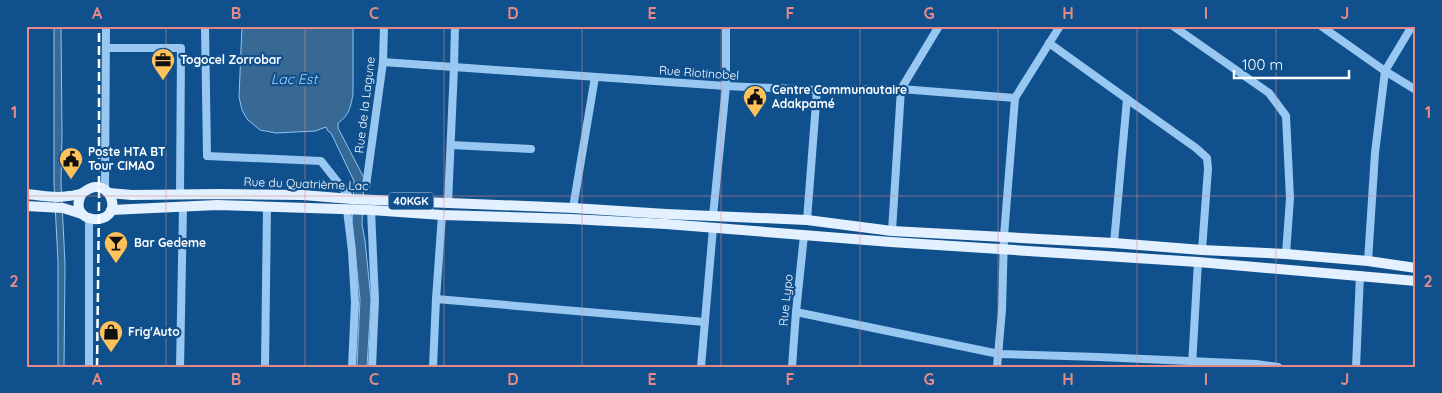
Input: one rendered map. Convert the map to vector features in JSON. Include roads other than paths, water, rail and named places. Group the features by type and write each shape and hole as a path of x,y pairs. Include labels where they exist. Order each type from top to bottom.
{"main road":[{"name":"40KGK","path":"82,193 93,187 99,187 107,191"},
{"name":"Rue du Quatrième Lac","path":"107,191 132,195 294,195 573,208 666,219"},
{"path":"107,191 112,201 111,210"},
{"path":"26,194 66,197 82,193"},
{"path":"82,193 79,206 86,216"},
{"path":"26,206 63,208 86,216"},
{"name":"Rue du Quatrième Lac","path":"111,210 217,206 371,210 442,215 571,219 666,219 712,216 807,220 892,231 1004,236 1286,254 1368,261 1416,268"},
{"name":"40KGK","path":"86,216 93,220 102,219 111,210"},
{"path":"666,219 713,228 1004,250 1198,262 1416,281"}],"street":[{"path":"106,26 107,191"},
{"path":"205,26 207,156 321,161 351,199"},
{"name":"Rue de la Lagune","path":"366,186 382,62 384,26"},
{"path":"448,203 455,26"},
{"path":"712,216 726,86 726,26"},
{"path":"892,231 901,89 939,26"},
{"path":"997,367 1004,236 1015,98 1060,26"},
{"path":"1173,26 1269,93 1286,116 1290,198 1286,254"},
{"path":"1321,26 1385,71 1416,90"},
{"path":"1368,261 1375,153 1385,71 1412,26"},
{"path":"1049,42 1196,148 1207,158 1208,169 1202,250"},
{"path":"106,48 181,48 180,195"},
{"name":"Rue Riotinobel","path":"382,62 726,86 817,90 901,89 1015,98"},
{"path":"573,208 595,77"},
{"path":"807,220 817,90"},
{"path":"1114,243 1127,99"},
{"path":"451,145 531,149"},
{"path":"180,367 183,207"},
{"path":"266,367 267,207"},
{"path":"347,210 355,290 352,367"},
{"path":"371,210 375,300 372,367"},
{"path":"433,367 442,215"},
{"path":"86,216 89,367"},
{"path":"701,367 713,228"},
{"name":"Rue Lypo","path":"792,367 804,235"},
{"path":"1192,364 1198,262"},
{"path":"1356,367 1360,275"},
{"path":"436,299 705,322"},
{"path":"796,312 999,354 1099,357 1192,364 1256,364 1278,367"}],"water":[{"path":"54,26 61,26 61,184 65,263 64,367 58,367 58,262 54,183"},
{"name":"Lac Est","path":"242,26 353,26 353,94 349,110 338,123 338,128 364,178 362,224 371,300 367,367 357,367 360,299 352,223 354,181 331,133 326,127 315,131 276,133 260,130 247,119 242,110 239,97"}],"railway":[{"path":"97,367 99,26"}],"place":[{"name":"Togocel Zorrobar","path":"163,81"},
{"name":"Centre Communautaire Adakpamé","path":"755,118"},
{"name":"Poste HTA BT Tour CIMAO","path":"71,180"},
{"name":"Bar Gedeme","path":"116,264"},
{"name":"Frig'Auto","path":"111,353"}]}
